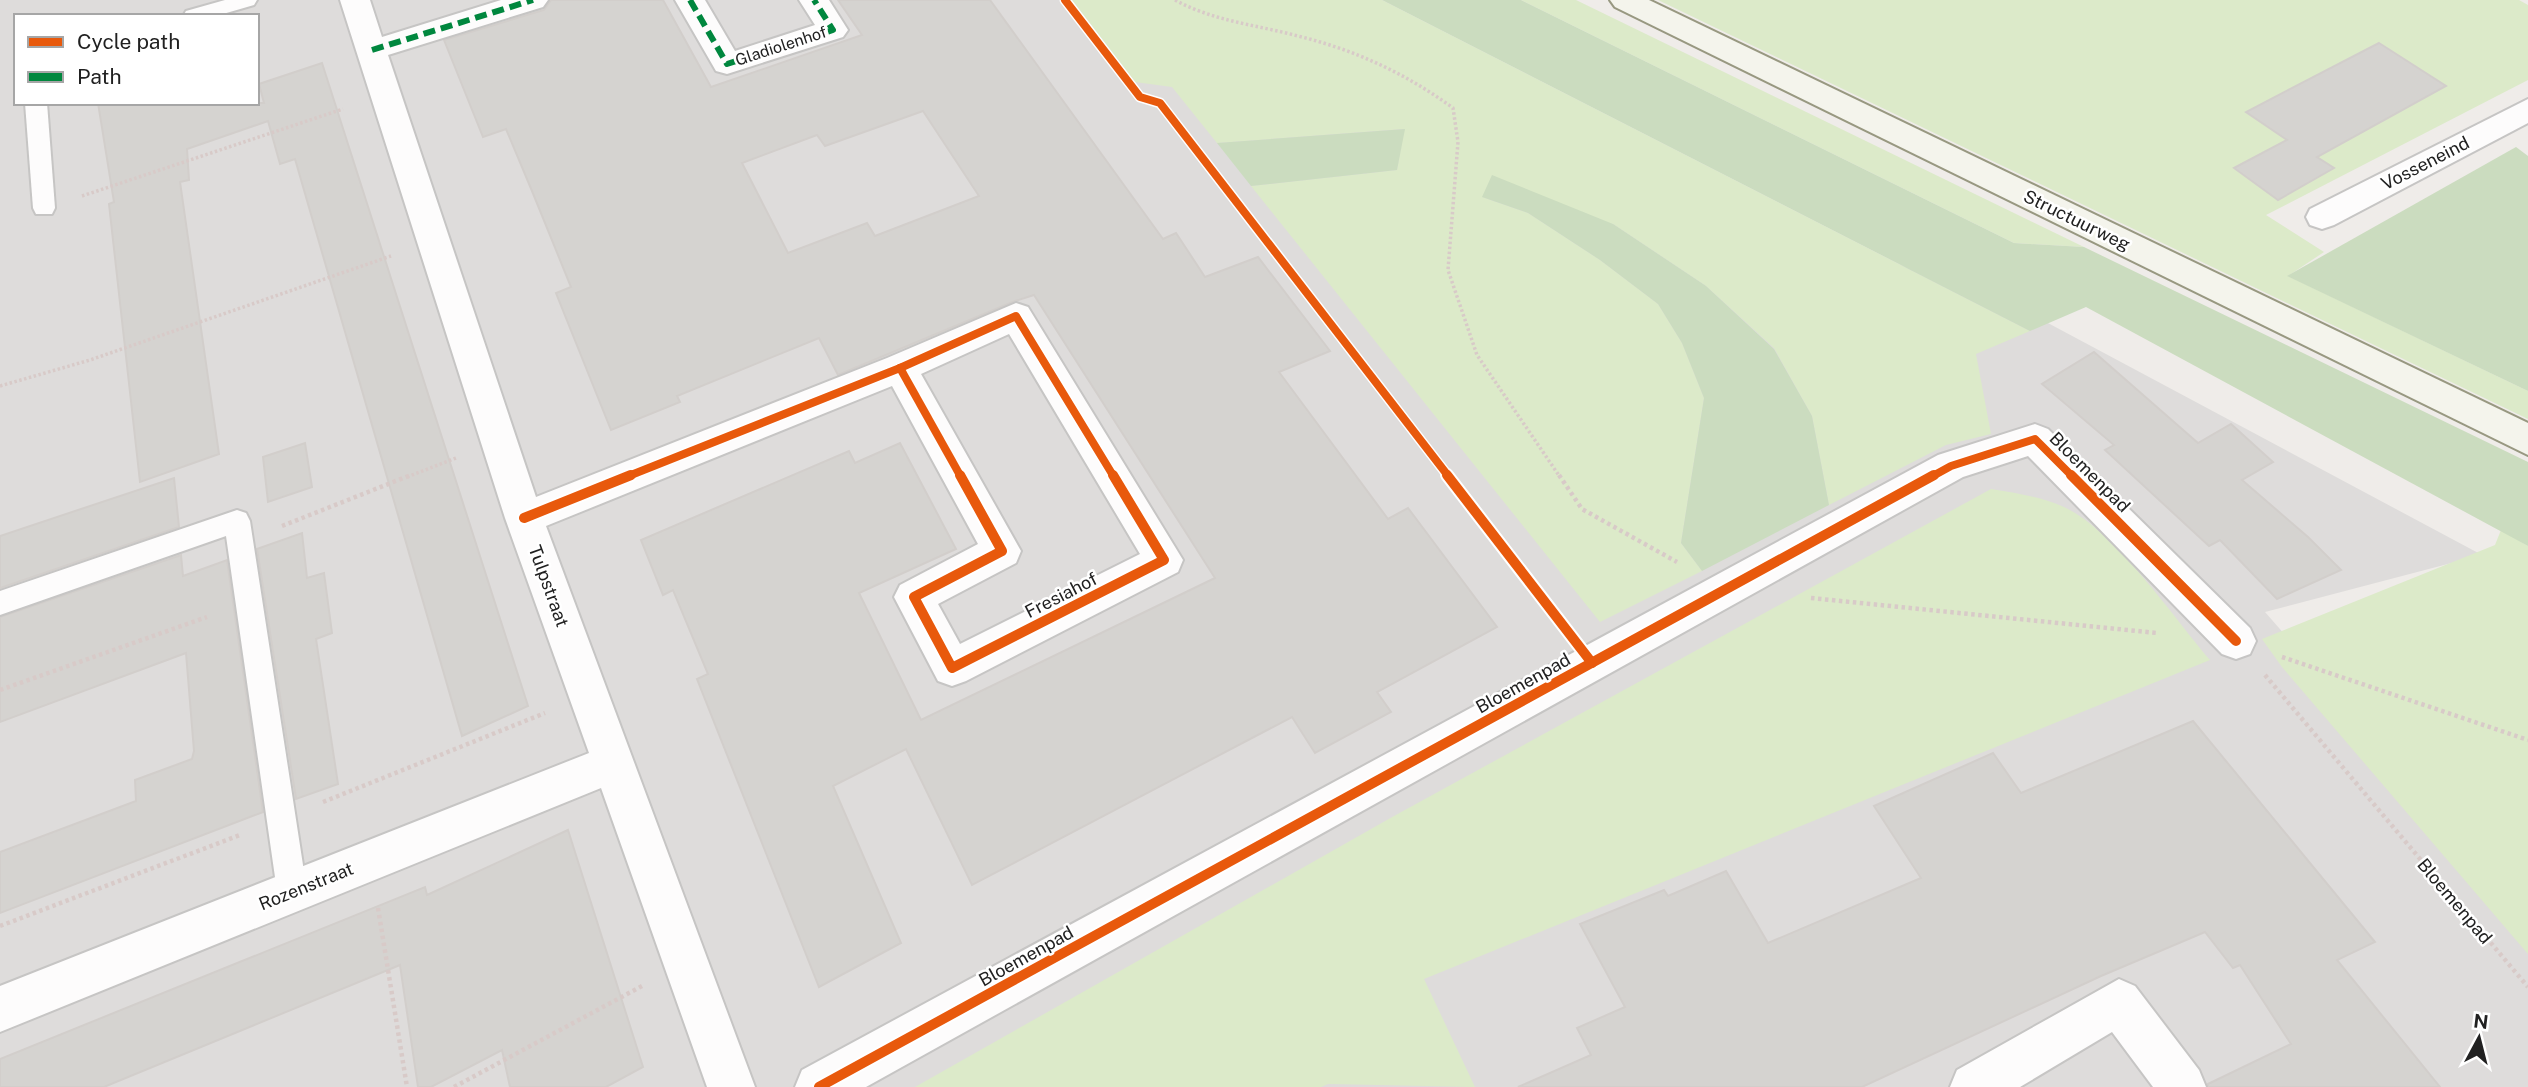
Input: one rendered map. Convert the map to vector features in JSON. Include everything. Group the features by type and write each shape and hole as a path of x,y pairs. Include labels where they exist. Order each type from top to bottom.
{"main road":[{"name":"Structuurweg","path":"1625,0 2528,440"}],"street":[{"name":"Tulpstraat","path":"355,0 524,518 731,1087"},
{"path":"372,50 533,0"},
{"name":"Gladiolenhof","path":"690,0 727,64 833,30 814,0"},
{"name":"Vosseneind","path":"2322,217 2528,110"},
{"name":"Fresiahof","path":"524,518 900,368 1016,316 1164,560 952,668 914,597 1002,551 900,368"},
{"name":"Bloemenpad","path":"819,1087 1951,466 2035,439 2236,641"},
{"name":"Rozenstraat","path":"0,1009 612,764"},
{"path":"1973,1087 2119,1002 2182,1087"}],"lane":[{"path":"200,14 247,0"},
{"path":"36,105 44,208"},
{"path":"0,603 237,521 292,891"}],"path":[{"path":"1175,0 1198,13 1362,53 1423,83 1453,108 1458,142 1448,270 1478,355 1582,509 1726,589"},
{"path":"44,208 387,95"},
{"path":"0,386 90,360 434,241"},
{"path":"240,542 499,441"},
{"path":"1809,598 2236,641 2528,740"},
{"path":"0,690 250,603"},
{"path":"371,861 407,1087"},
{"path":"454,1087 686,963"}],"shaded area":[{"path":"0,0 1153,0 2018,307 2482,555 2265,612 2528,913 2528,1087 0,1087"}],"green space":[{"path":"1072,0 1382,0 2030,331 1976,354 1991,434 1946,445 1829,505 1812,416 1774,348 1706,286 1613,224 1482,197 1528,213 1600,260 1658,304 1682,343 1704,398 1681,543 1702,571 1600,622 1251,186 1397,170 1404,129 1217,143 1172,87 1135,82"},
{"path":"1382,0 1521,0 2014,243 2084,247 2528,462 2528,546 2086,307 2030,331"},
{"path":"1521,0 1576,0 2084,247 2014,243"},
{"path":"1658,0 2519,0 2528,5 2528,80 2266,215 2324,252 2288,276 2528,391 2528,419"},
{"path":"1405,129 1397,170 1251,186 1217,143"},
{"path":"2516,147 2528,156 2528,391 2287,276"},
{"path":"1492,175 1613,224 1706,286 1774,349 1812,416 1829,505 1702,571 1681,543 1704,398 1682,343 1658,304 1600,260 1528,213 1482,197"},
{"path":"1991,489 2046,501 2083,518 2123,554 2210,660 1424,979 1475,1087 1328,1084 1321,1087 915,1087 1394,816"},
{"path":"2501,530 2528,546 2528,954 2282,667 2262,639 2495,545"}],"building":[{"path":"551,0 663,0 711,87 862,35 838,0 990,0 1163,239 1176,233 1205,277 1258,257 1330,351 1279,372 1388,519 1408,508 1497,627 1377,692 1391,712 1315,753 1292,717 972,885 906,749 833,786 901,943 819,987 697,679 708,674 673,590 663,595 641,540 849,451 855,463 900,443 956,549 859,593 921,720 1215,578 1034,295 838,375 819,338 677,396 680,402 611,430 556,293 571,287 506,129 483,137 444,40 544,10","holes":["923,111 979,196 875,236 867,223 788,253 742,163 817,135 825,146"]},
{"path":"2379,43 2446,86 2317,157 2334,168 2278,200 2234,168 2287,140 2246,112"},
{"path":"322,63 528,706 462,736 295,159 280,164 268,121 187,149 189,180 180,182 219,454 140,482 109,204 114,202 98,105 259,105 264,103 259,84"},
{"path":"2094,352 2198,443 2231,424 2273,462 2242,480 2308,537 2341,570 2277,599 2220,540 2209,546 2105,450 2114,445 2042,384"},
{"path":"305,443 312,487 268,502 263,457"},
{"path":"174,478 179,527 0,588 0,536"},
{"path":"302,533 307,578 324,573 332,633 316,639 338,784 296,799 257,549"},
{"path":"181,555 183,576 227,560 263,812 0,913 0,852 136,801 135,780 192,759 194,751 186,653 0,722 0,617"},
{"path":"2193,721 2375,942 2337,960 2440,1087 2208,1087 2208,1084 2291,1044 2240,965 2233,968 2205,932 2101,976 1862,1087 1518,1087 1591,1055 1577,1028 1625,1007 1580,924 1664,890 1668,896 1726,871 1768,943 1921,878 1874,806 1993,753 2021,793"},
{"path":"568,830 643,1067 606,1087 510,1087 502,1050 431,1087 418,1087 400,965 104,1087 0,1087 0,1059 425,887 427,895"}],"marked path":[{"path":"372,50 533,0"},
{"path":"690,0 727,64 833,30 814,0"}],"cycle path":[{"path":"1065,0 1140,97 1160,103 1592,663"},
{"path":"524,518 900,368 1016,316 1164,560 952,668 914,597 1002,551 900,368"},
{"path":"819,1087 1951,466 2035,439 2236,641"}]}
